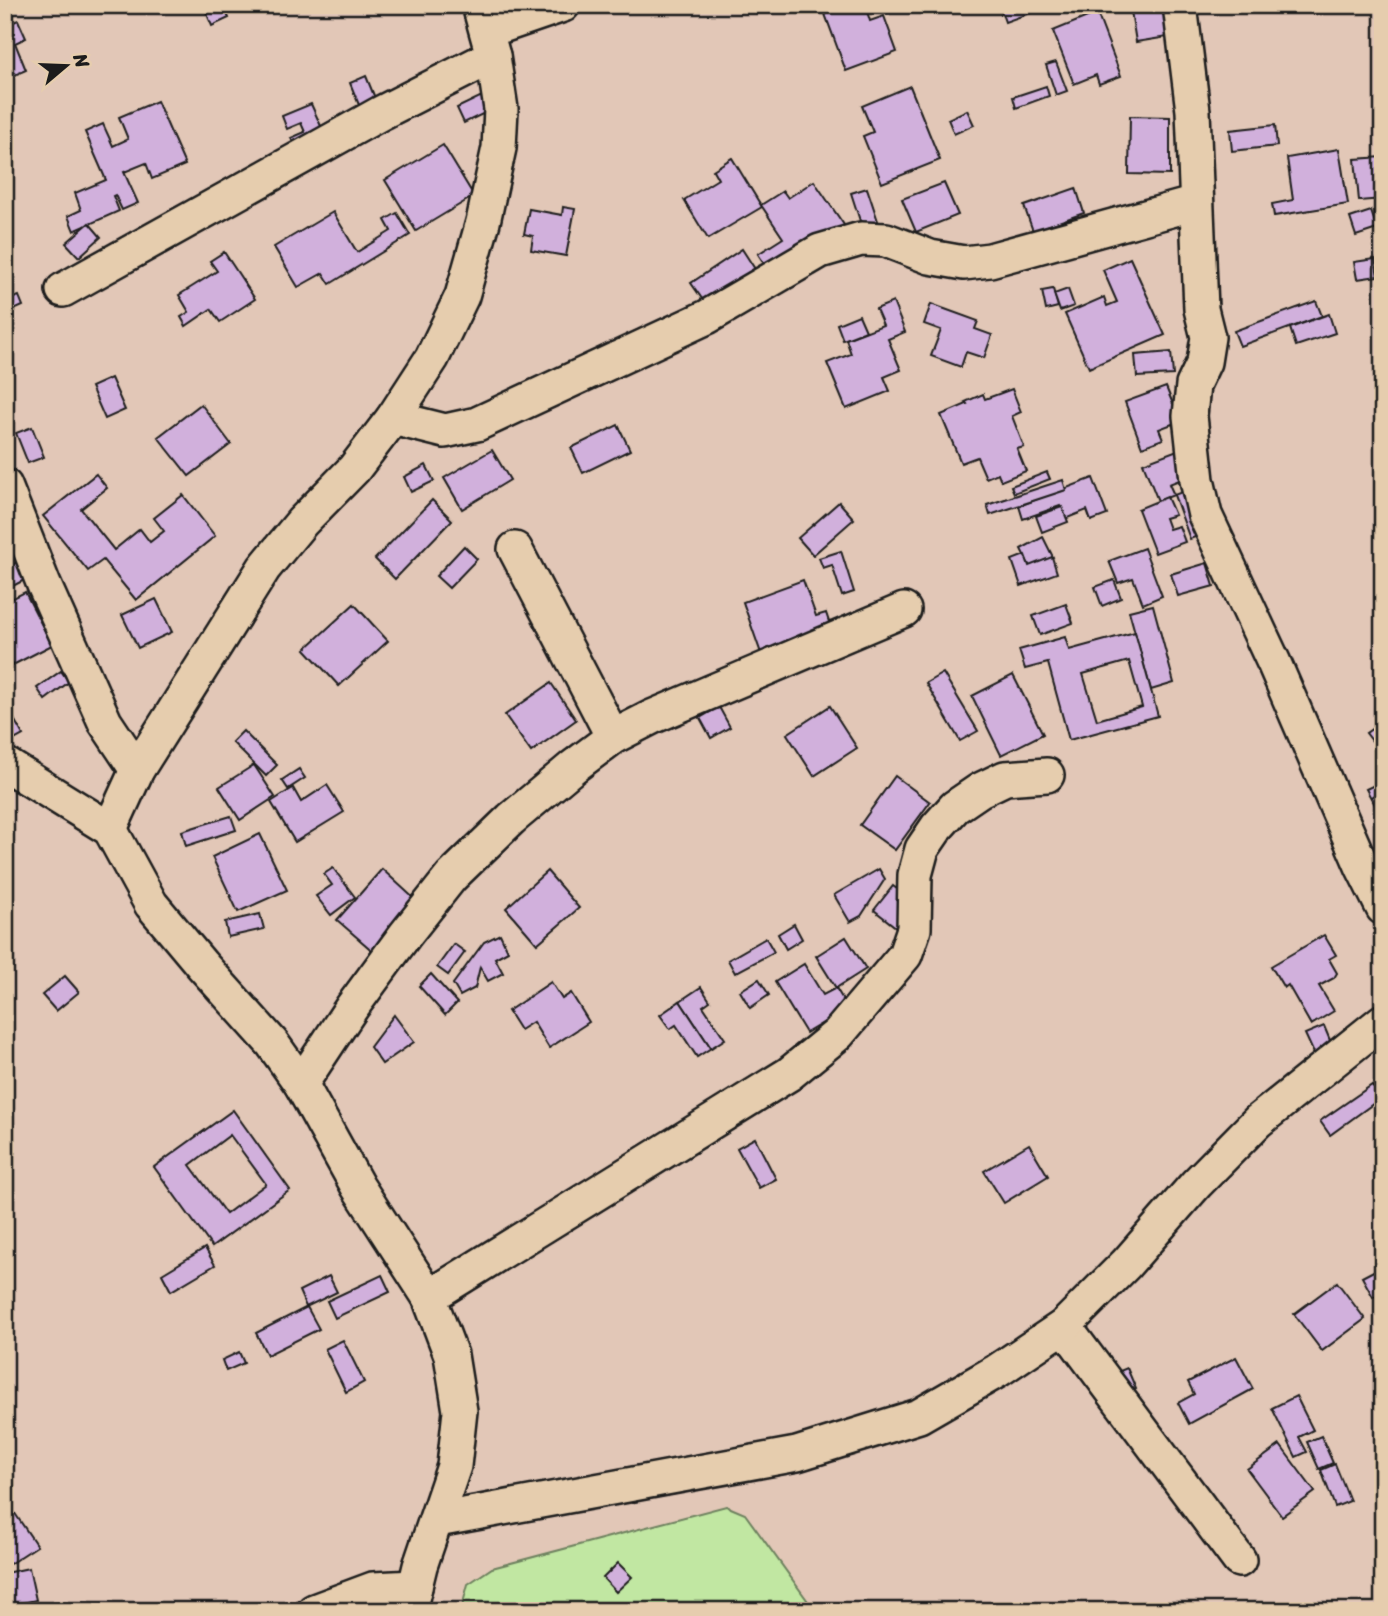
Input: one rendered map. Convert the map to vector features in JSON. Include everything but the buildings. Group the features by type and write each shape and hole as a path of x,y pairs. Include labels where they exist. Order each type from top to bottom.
{"street":[{"path":"63,290 381,113 486,31 563,5"},
{"path":"1180,5 1192,111 1201,309 1208,337 1204,362 1192,385 1190,416 1197,480 1205,515 1383,908"},
{"path":"110,829 137,770 264,568 302,522 355,469 393,418 432,358 462,296 483,222 499,148 500,109 486,31"},
{"path":"393,418 445,431 478,424 707,317 821,251 861,239 886,240 930,257 964,263 990,260 1196,203"},
{"path":"5,486 44,584 105,722 137,770"},
{"path":"515,549 613,737"},
{"path":"301,1084 352,1007 451,877 572,767 613,737 652,717 904,610"},
{"path":"5,764 110,829 151,904 272,1043 301,1084 358,1187 429,1297 452,1355 460,1411 454,1466 412,1599 373,1589 314,1611"},
{"path":"429,1297 789,1074 838,1034 905,955 914,929 915,875 922,849 937,827 955,807 979,790 1005,778 1047,775"},
{"path":"437,1520 810,1450 919,1416 997,1371 1064,1326 1126,1264 1196,1184 1258,1121 1383,1021"},
{"path":"1064,1326 1239,1560"}],"green space":[{"path":"726,1506 745,1514 815,1611 461,1611 468,1584 492,1568"}]}
